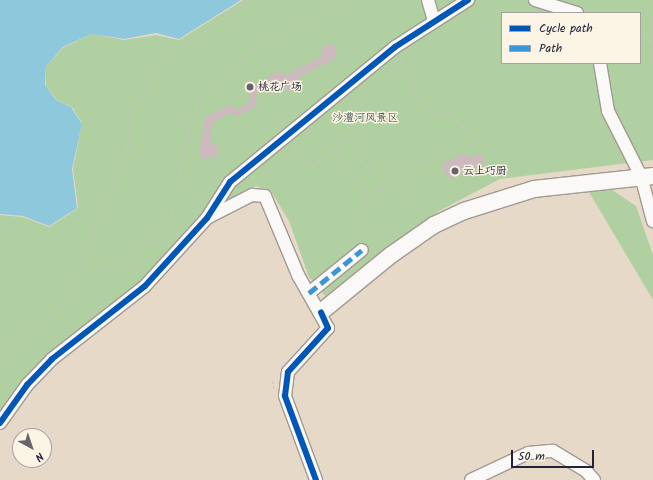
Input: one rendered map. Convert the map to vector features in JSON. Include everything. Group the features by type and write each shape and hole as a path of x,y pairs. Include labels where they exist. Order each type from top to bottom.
{"street":[{"path":"428,0 434,21"},
{"path":"0,423 27,385 52,359 145,286 207,218 230,182 396,47 468,0"},
{"path":"535,0 574,12"},
{"path":"600,64 608,111 647,176 653,221"},
{"path":"321,312 391,255 434,225 464,211 534,189 647,176"},
{"path":"207,218 252,195 266,196 298,275 321,312 328,328 288,372 285,396 316,480"},
{"path":"309,293 362,250"},
{"path":"471,480 528,453 553,451 586,470 594,480"}],"path":[{"path":"0,353 62,307 79,274 128,149 128,118 154,74 179,50 248,0"},
{"path":"79,274 97,274 121,264 155,239 173,210 188,129 200,97 259,45 340,0"},
{"path":"641,33 653,47"},
{"path":"391,255 354,212 403,170 478,142 451,115 430,109 419,100 396,47"},
{"path":"284,137 313,166 346,142 364,123 345,87"},
{"path":"346,142 382,189"},
{"path":"333,152 371,197"},
{"path":"394,178 434,225"}],"green space":[{"name":"沙澧河风景区","path":"243,0 653,0 653,160 500,179 439,211 325,296 309,277 289,221 271,191 256,186 220,205 0,415 0,215 23,217 49,227 78,208 73,169 82,123 72,107 57,100 46,86 46,66 63,48 91,34 124,40 156,35 179,40"},
{"path":"612,190 636,206 653,255 653,300 589,192"}],"water":[{"path":"0,0 241,0 179,39 156,33 124,39 91,34 63,47 46,66 45,85 56,100 71,107 82,124 72,169 77,208 49,226 23,216 0,214"}],"building":[{"path":"329,44 336,46 336,58 299,77 301,87 290,92 277,81 257,90 256,106 236,117 230,113 213,122 210,140 218,147 217,156 204,159 199,155 205,117 231,105 236,110 250,102 249,88 279,71 285,76 322,56 321,49"},
{"name":"云上巧厨","path":"481,153 485,163 448,179 441,164 463,154 471,157"}],"marked path":[{"path":"309,293 362,250"}],"cycle path":[{"path":"0,423 27,385 52,359 145,286 207,218 230,182 395,47 468,0"},
{"path":"316,480 285,396 288,372 328,328 321,312"}],"place":[{"name":"桃花广场","path":"250,87"},
{"name":"云上巧厨","path":"455,171"}]}
